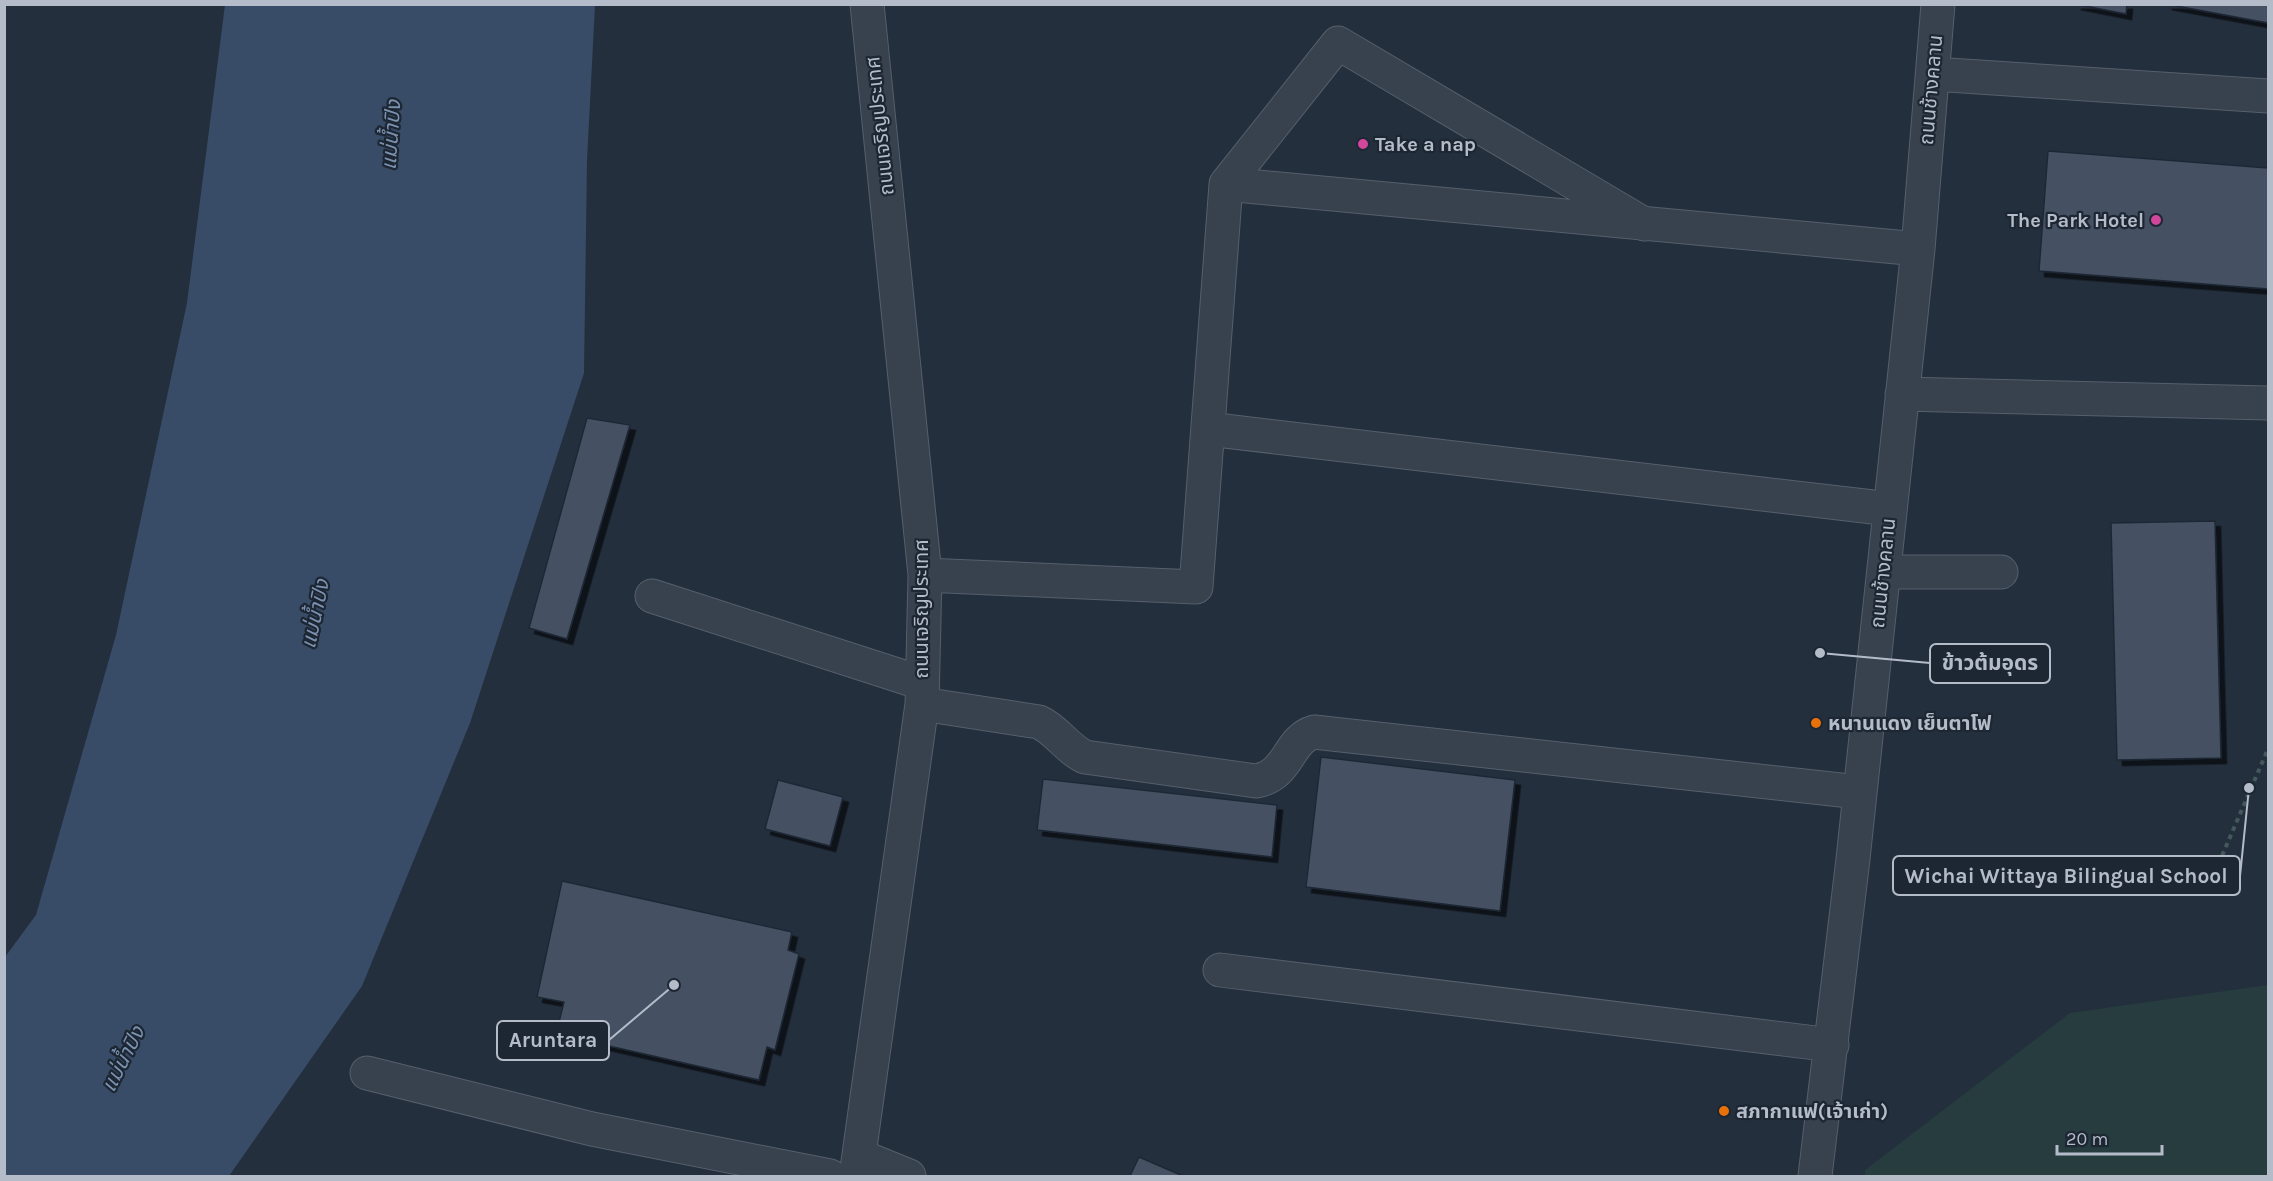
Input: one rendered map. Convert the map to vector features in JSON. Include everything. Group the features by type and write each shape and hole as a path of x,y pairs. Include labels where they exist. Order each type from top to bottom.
{"street":[{"name":"ถนนเจริญประเทศ","path":"858,1166 922,693 925,575 867,4"},
{"name":"ถนนช้างคลาน","path":"1815,1176 1832,1045 1918,249 1938,4"},
{"path":"925,575 1196,587 1226,184 1338,43 1644,224"},
{"path":"1933,75 2268,96"},
{"path":"1226,184 1918,249"},
{"path":"1902,394 2268,403"},
{"path":"1208,429 1890,509"},
{"path":"1884,572 2001,572"},
{"path":"652,596 922,693 1039,722 1048,726 1074,752 1085,757 1256,781 1278,773 1300,740 1314,732 1859,792"},
{"path":"1221,970 1832,1045"},
{"path":"367,1073 592,1129 830,1176"},
{"path":"858,1166 909,1176"}],"path":[{"path":"2215,872 2268,748"}],"green space":[{"path":"2268,985 2268,1176 1865,1176 1865,1170 2070,1013"}],"water":[{"name":"แม่น้ำปิง","path":"225,5 595,5 587,160 584,373 470,723 362,986 229,1176 5,1176 5,957 36,915 116,635 187,303"}],"building":[{"path":"2075,4 2127,4 2126,14"},
{"path":"2166,4 2268,4 2268,23"},
{"name":"The Park Hotel","path":"2048,151 2268,168 2268,289 2039,271"},
{"path":"587,418 630,425 567,639 529,628"},
{"path":"2215,521 2221,758 2117,760 2111,523"},
{"path":"1321,757 1515,780 1500,911 1306,887"},
{"path":"1043,779 1277,805 1272,857 1037,830"},
{"path":"778,780 843,797 830,846 765,829"},
{"path":"562,881 792,932 788,950 799,954 775,1050 767,1047 759,1080 556,1034 564,1002 537,997"},
{"path":"1139,1157 1183,1176 1130,1176"}],"place":[{"name":"Take a nap","path":"1363,144"},
{"name":"The Park Hotel","path":"2156,220"},
{"name":"ข้าวต้มอุดร","path":"1820,653"},
{"name":"หนานแดง เย็นตาโฟ","path":"1816,723"},
{"name":"Wichai Wittaya Bilingual School","path":"2249,788"},
{"name":"Aruntara","path":"674,985"},
{"name":"สภากาแฟ(เจ้าเก่า)","path":"1724,1111"}]}
